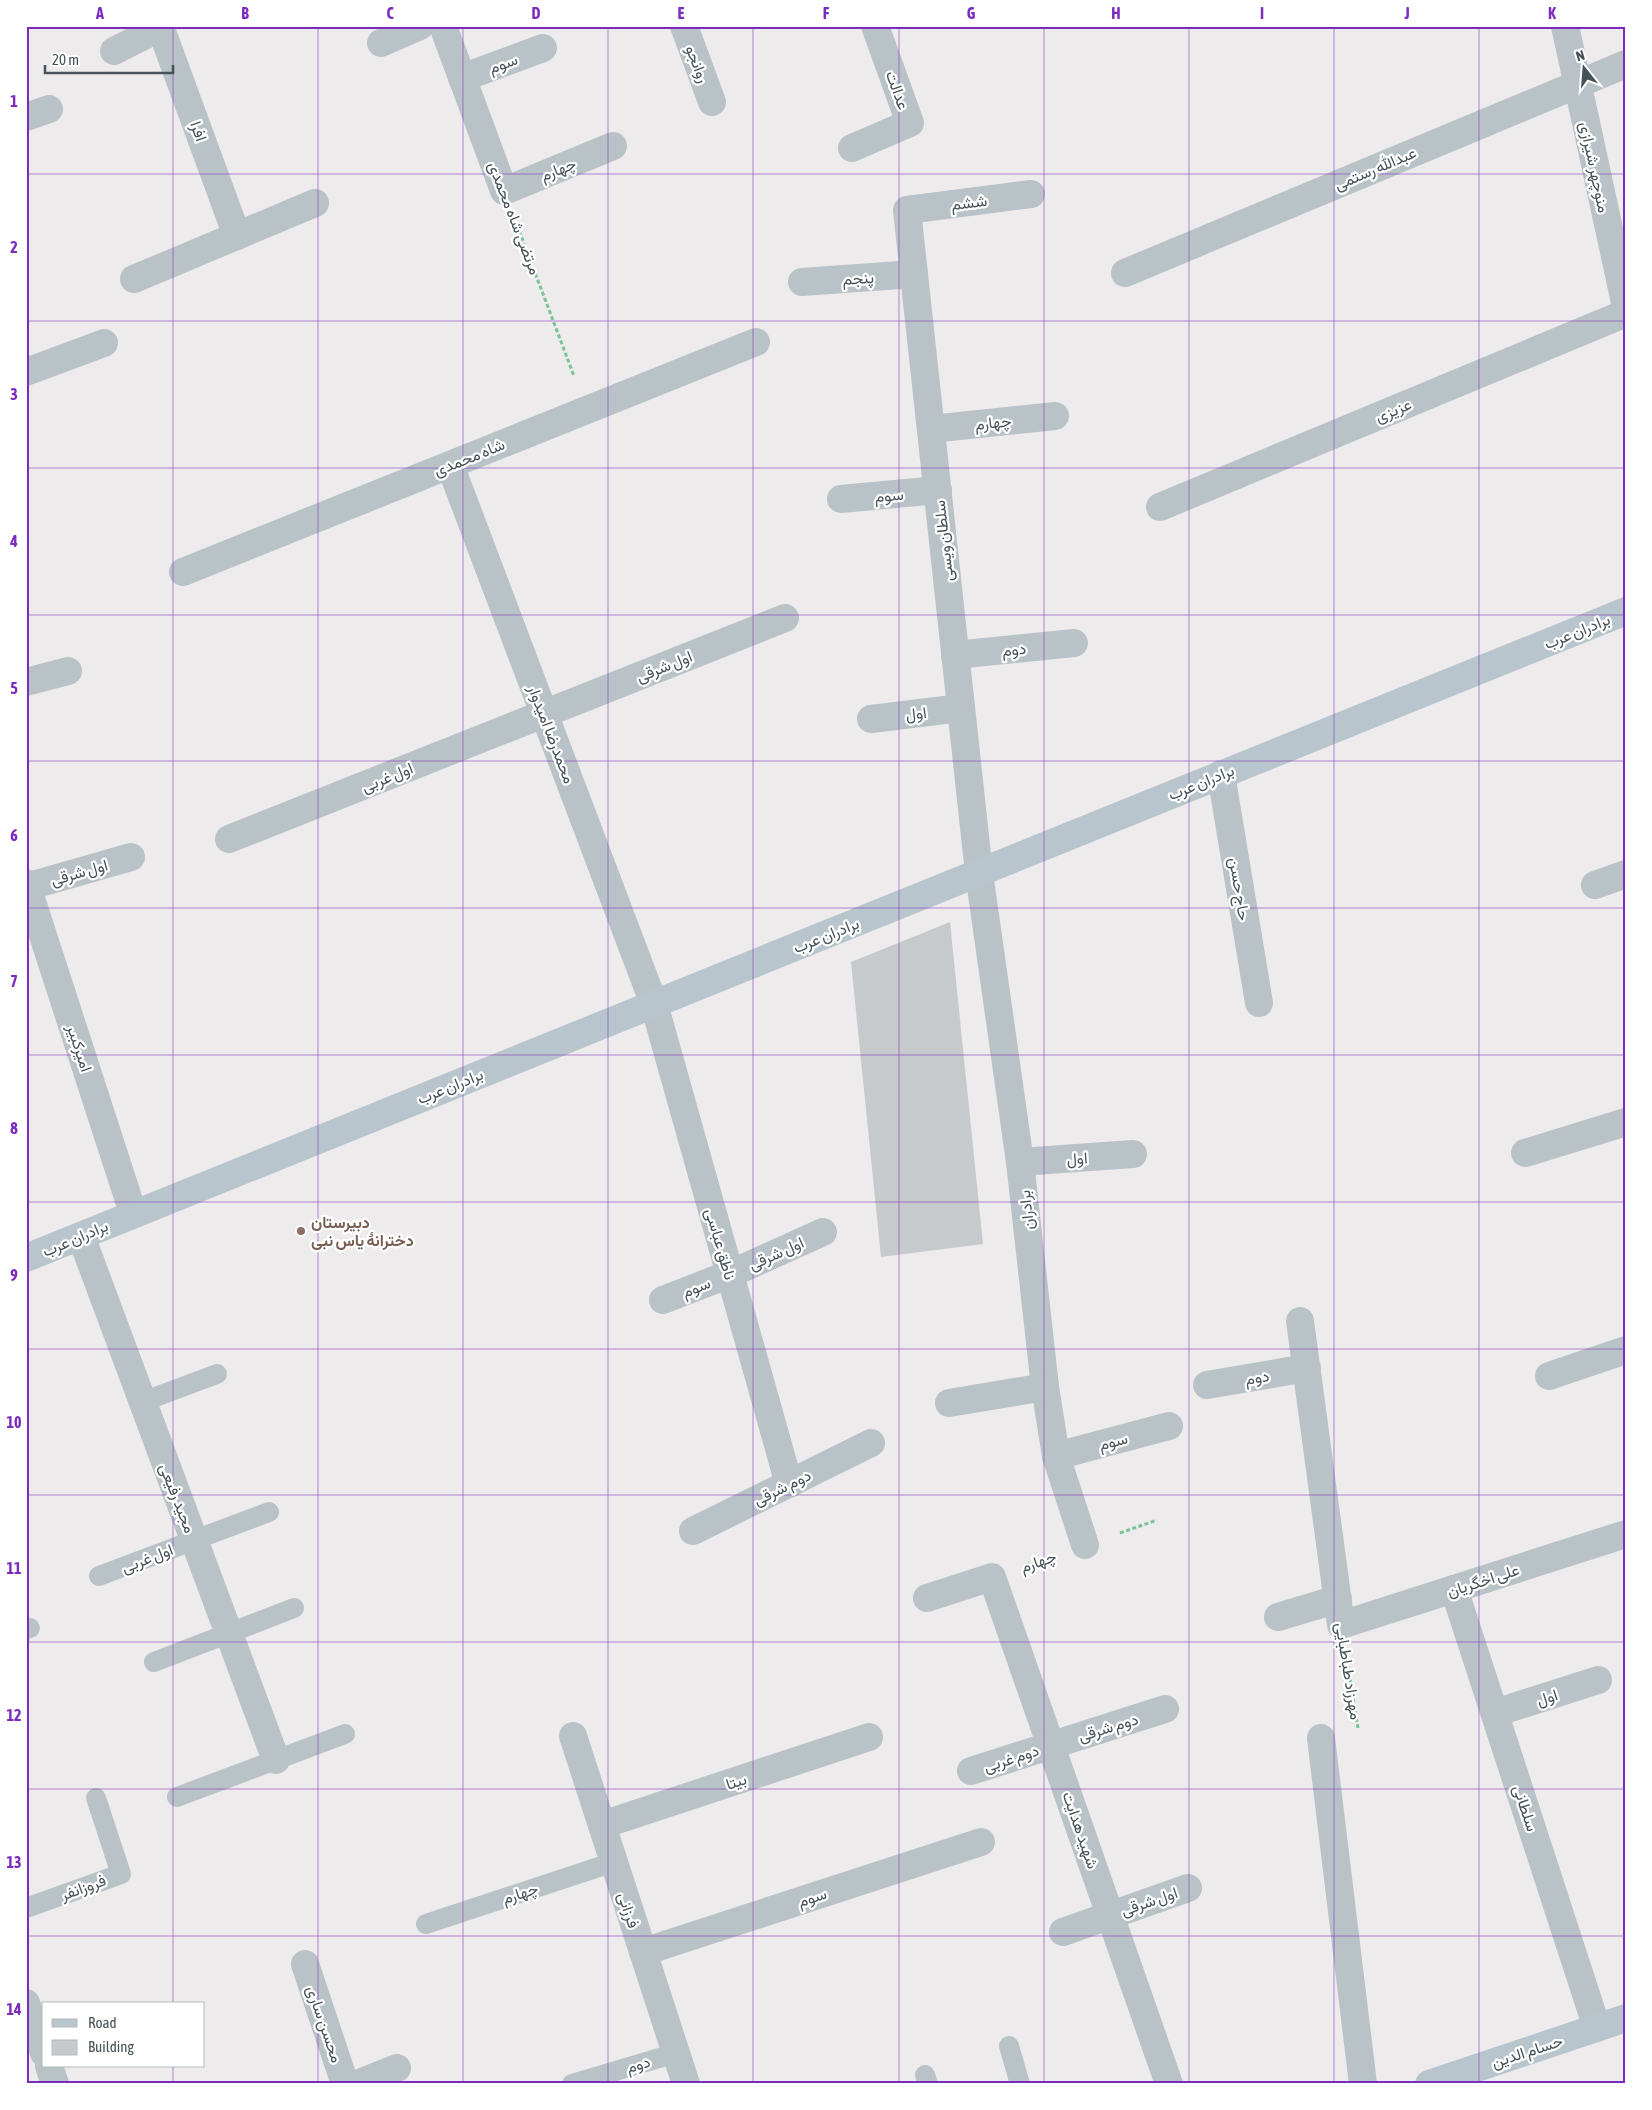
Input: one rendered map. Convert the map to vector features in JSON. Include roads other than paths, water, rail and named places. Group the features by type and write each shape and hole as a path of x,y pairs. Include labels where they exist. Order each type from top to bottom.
{"street":[{"path":"381,44 420,26"},
{"name":"مرتضی شاه محمدی","path":"443,26 504,191"},
{"name":"روانجو","path":"684,26 712,102"},
{"name":"عدالت","path":"852,148 910,124 875,26"},
{"name":"منوچهر شیرازی","path":"1565,26 1626,307"},
{"path":"114,51 161,27"},
{"name":"افرا","path":"161,27 236,236"},
{"name":"سوم","path":"462,78 543,48"},
{"name":"عبدالله رستمی","path":"1124,273 1626,64"},
{"name":"چهارم","path":"504,191 613,146"},
{"name":"ششم","path":"907,210 1031,194"},
{"path":"134,279 315,203"},
{"name":"سلطان ویسی","path":"907,210 979,873"},
{"name":"پنجم","path":"802,282 914,274"},
{"name":"عزیزی","path":"1160,506 1626,313"},
{"path":"26,372 104,342"},
{"name":"شاه محمدی","path":"183,572 756,342"},
{"name":"چهارم","path":"931,429 1055,416"},
{"name":"محمدرضا امیدوار","path":"450,465 654,1004"},
{"name":"سوم","path":"841,499 938,490"},
{"name":"برادران عرب","path":"26,1258 1626,611"},
{"name":"اول شرقی","path":"544,714 785,618"},
{"name":"دوم","path":"955,655 1074,643"},
{"path":"26,682 68,671"},
{"name":"اول","path":"871,719 961,708"},
{"name":"اول غربی","path":"229,839 544,714"},
{"name":"حاج حسن","path":"1221,774 1259,1003"},
{"name":"اول شرقی","path":"27,886 131,857"},
{"name":"برادران","path":"979,873 1020,1162 1045,1387 1056,1456 1085,1545"},
{"path":"1595,885 1626,874"},
{"name":"امیرکبیر","path":"27,886 134,1214"},
{"name":"ناطق عباسی","path":"654,1004 789,1484"},
{"path":"1525,1153 1626,1122"},
{"name":"اول","path":"1020,1162 1133,1154"},
{"name":"اول شرقی","path":"730,1274 823,1232"},
{"name":"مجید رفیعی","path":"81,1236 276,1760"},
{"name":"سوم","path":"663,1300 730,1274"},
{"name":"مهرزاد طباطبایی","path":"1300,1321 1340,1612"},
{"path":"1549,1376 1626,1350"},
{"name":"دوم","path":"1207,1386 1306,1368"},
{"path":"948,1403 1045,1387"},
{"name":"سوم","path":"1056,1456 1169,1426"},
{"name":"دوم شرقی","path":"693,1532 871,1443"},
{"name":"علی اخگریان","path":"1340,1612 1454,1589 1626,1534"},
{"name":"شهید هدایت","path":"927,1598 992,1577 1170,2084"},
{"name":"سلطانی","path":"1454,1589 1496,1713 1597,2028"},
{"path":"1278,1617 1340,1612"},
{"name":"اول","path":"1496,1713 1598,1680"},
{"name":"دوم شرقی","path":"1051,1745 1165,1709"},
{"name":"فرزانی","path":"573,1736 686,2084"},
{"name":"بیتا","path":"602,1825 869,1736"},
{"path":"1321,1738 1363,2084"},
{"name":"دوم غربی","path":"971,1771 1051,1745"},
{"name":"سوم","path":"643,1952 981,1842"},
{"name":"اول شرقی","path":"1110,1915 1188,1888"},
{"path":"1062,1932 1110,1915"},
{"name":"محسن ساری","path":"305,1964 345,2084"},
{"path":"26,2004 42,2046"},
{"name":"حسام الدین","path":"1429,2084 1626,2018"},
{"path":"50,2068 55,2084"},
{"path":"357,2084 397,2068"}],"lane":[{"path":"142,1402 217,1374"},
{"path":"194,1540 270,1512"},
{"name":"اول غربی","path":"99,1576 194,1540"},
{"path":"154,1662 294,1608"},
{"path":"177,1797 345,1734"},
{"name":"فروزانفر","path":"26,1908 121,1874 96,1798"},
{"name":"چهارم","path":"426,1924 614,1862"},
{"path":"1009,2046 1020,2084"},
{"name":"دوم","path":"572,2084 676,2052"}],"place":[{"name":"دبیرستان دخترانهٔ یاس نبی","path":"301,1231"}]}
